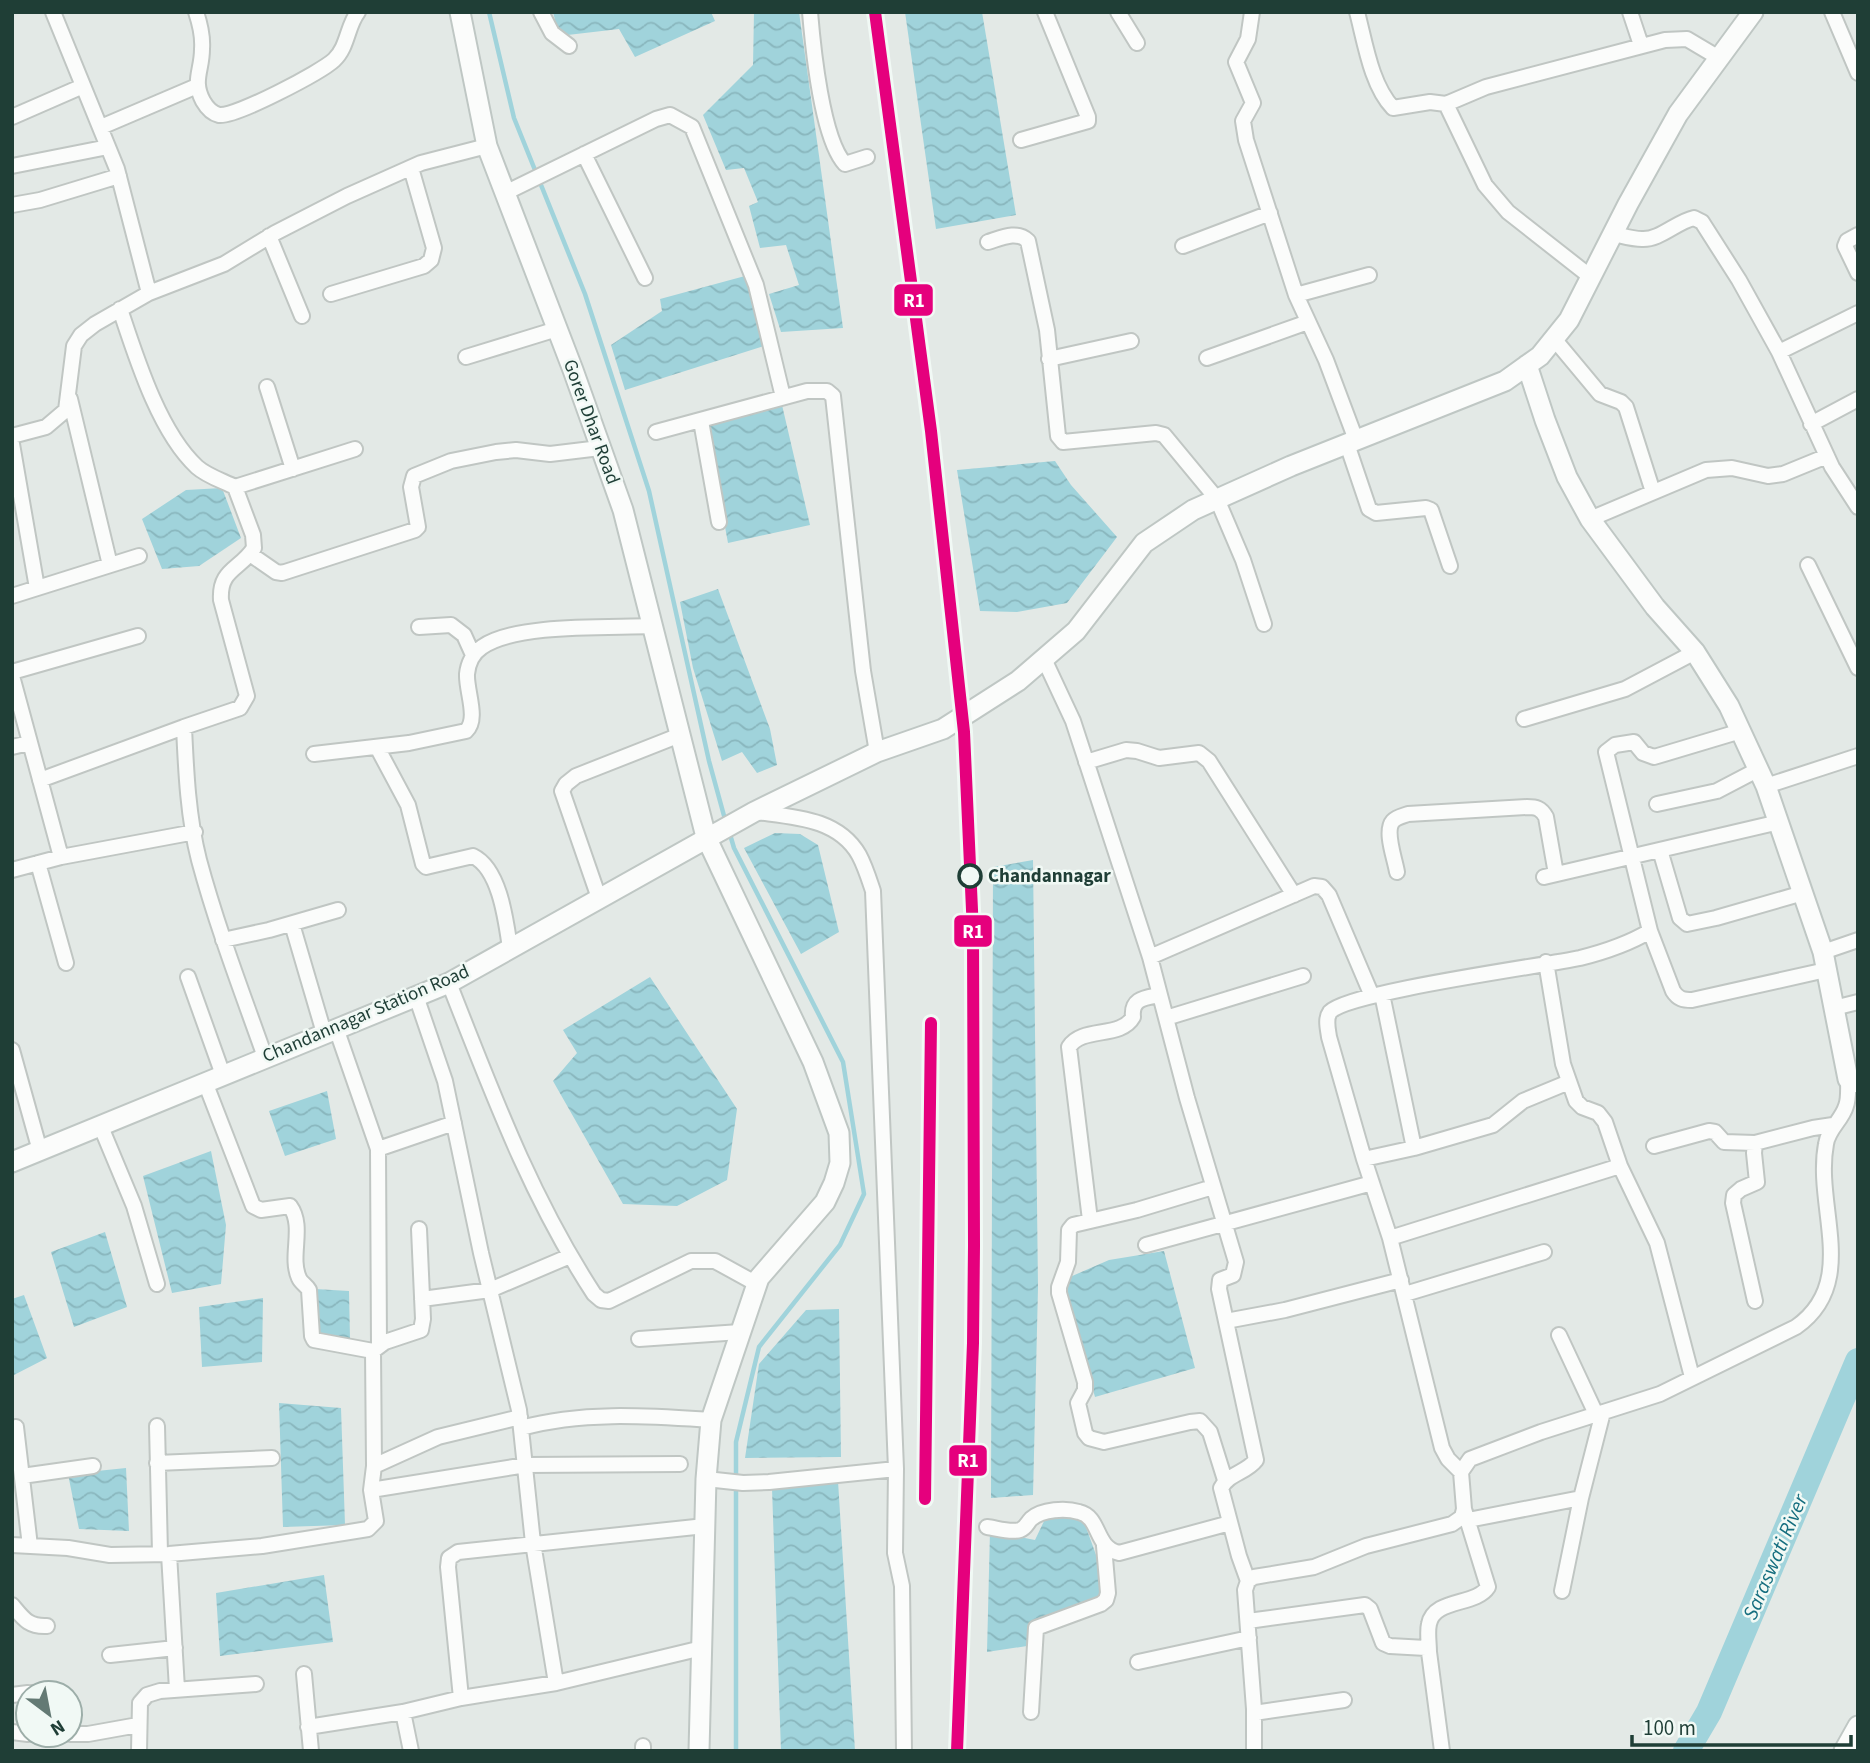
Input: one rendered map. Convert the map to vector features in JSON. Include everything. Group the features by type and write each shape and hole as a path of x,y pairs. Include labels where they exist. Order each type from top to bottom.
{"street":[{"path":"53,12 108,146 149,293"},
{"path":"196,12 202,50 197,86 209,110 217,115 238,111 258,102 335,60 342,51 358,12"},
{"name":"Gorer Dhar Road","path":"460,12 487,146 623,510 680,735 813,1062 839,1133 839,1163 834,1184 825,1202 759,1278 711,1420 706,1479 699,1751"},
{"path":"541,12 552,33 569,46"},
{"path":"810,12 815,61 825,113 839,157 845,164 867,157"},
{"path":"1021,140 1088,121 1045,12"},
{"path":"1118,12 1137,43"},
{"path":"1252,12 1248,39 1236,62 1253,103 1242,127 1296,295 1326,359 1369,509 1376,513 1426,508 1431,510 1450,566"},
{"path":"1357,12 1374,72 1385,100 1393,108 1430,102 1446,104 1486,88 1665,40 1687,39 1719,58"},
{"path":"1630,12 1641,45"},
{"name":"Chandannagar Station Road","path":"12,1162 449,983 754,811 877,752 943,729 1018,681 1076,631 1144,543 1193,510 1351,442 1505,381 1541,356 1569,320 1678,114 1753,12"},
{"path":"1832,12 1858,73"},
{"path":"12,117 83,86"},
{"path":"101,127 197,86"},
{"path":"1446,104 1485,186 1508,212 1592,278"},
{"path":"505,193 663,117 670,115 692,127 760,296 783,397"},
{"path":"12,166 108,146"},
{"path":"12,436 46,427 66,410 74,346 81,335 120,309 149,293 225,264 269,236 347,196 421,163 487,146"},
{"path":"584,154 645,278"},
{"path":"331,293 424,266 431,260 434,248 411,168"},
{"path":"12,205 40,200 118,176"},
{"path":"1183,246 1270,213"},
{"path":"1614,234 1651,238 1684,220 1694,218 1702,222 1739,280 1779,352 1832,467 1858,507"},
{"path":"988,242 1017,235 1028,241 1042,301 1058,436 1063,442 1156,433 1164,435 1217,499 1243,560 1264,624"},
{"path":"269,236 302,316"},
{"path":"1858,236 1847,241 1845,246 1858,273"},
{"path":"1296,295 1369,275"},
{"path":"120,309 156,407 178,444 198,469 235,487 355,449"},
{"path":"1779,352 1858,313"},
{"path":"1207,358 1308,322"},
{"path":"466,358 557,328"},
{"path":"1555,340 1600,394 1621,402 1626,407 1653,492"},
{"path":"1049,359 1131,341"},
{"path":"1461,1472 1470,1459 1660,1394 1796,1327 1812,1316 1825,1297 1832,1266 1824,1160 1826,1142 1833,1125 1846,1106 1853,1081 1825,961 1763,778 1730,706 1695,652 1655,607 1590,519 1567,477 1527,365"},
{"path":"267,387 293,469"},
{"path":"656,432 817,390 827,391 833,396 863,671 877,752"},
{"path":"69,395 110,565"},
{"path":"1811,424 1858,399"},
{"path":"701,421 719,522"},
{"path":"12,444 37,588"},
{"path":"250,554 276,572 282,573 415,530 418,527 411,487 414,476 451,461 516,450 550,454 600,447"},
{"path":"1590,519 1706,470 1732,468 1768,476 1783,474 1827,456"},
{"path":"40,780 240,708 245,703 247,696 220,588 225,576 254,548 253,535 235,487"},
{"path":"12,596 139,556"},
{"path":"1808,565 1858,668"},
{"path":"419,626 451,625 464,635 473,656"},
{"path":"314,754 460,733 470,727 472,720 467,683 468,666 482,647 499,639 534,631 652,626"},
{"path":"61,857 12,674 138,636"},
{"path":"1524,719 1625,689 1695,652"},
{"path":"1044,659 1073,721 1150,957 1187,1098 1236,1262 1233,1275 1220,1280 1219,1289 1256,1460 1250,1468 1225,1480 1221,1488 1248,1581"},
{"path":"184,727 187,777 199,857 223,940 265,1057"},
{"path":"1741,731 1654,757 1643,753 1634,742 1615,745 1606,752 1650,931 1673,991 1683,1000 1692,1000 1825,961 1858,940"},
{"path":"599,898 562,791 576,776 680,735"},
{"path":"12,747 29,743"},
{"path":"377,747 408,805 422,864 426,867 473,856 479,859 498,893 510,948"},
{"path":"1086,762 1126,750 1159,758 1199,753 1209,761 1294,895"},
{"path":"1657,804 1858,755"},
{"path":"1397,872 1389,833 1390,824 1395,818 1408,814 1537,807 1546,817 1550,875 1779,822"},
{"path":"754,811 812,819 839,833 858,853 873,891 896,1469 895,1553 902,1586 904,1751"},
{"path":"12,870 61,857 195,832"},
{"path":"1660,850 1680,918 1687,924 1803,893"},
{"path":"38,863 66,963"},
{"path":"1150,957 1314,886 1322,887 1329,895 1377,995 1414,1148"},
{"path":"223,940 338,910"},
{"path":"12,1545 68,1548 110,1555 164,1554 262,1546 368,1529 376,1521 371,1490 374,1466 378,1149 330,1031 292,923"},
{"path":"1441,1751 1429,1652 1429,1624 1432,1616 1441,1609 1484,1594 1488,1587 1466,1515 1461,1472 1448,1459 1442,1448 1390,1238 1329,1037 1329,1013 1337,1007 1377,995 1581,957 1617,946 1650,931"},
{"path":"1546,962 1563,1064 1569,1082 1576,1101 1598,1113 1605,1122 1620,1166 1657,1243 1692,1377"},
{"path":"1166,1018 1303,976"},
{"path":"188,977 214,1079 253,1206 261,1210 290,1206 293,1210 297,1272 300,1281 309,1290 314,1340 376,1349 385,1342 421,1330 423,1319 419,1229"},
{"path":"449,983 514,1147 569,1256 594,1294 601,1300 609,1301 691,1261 715,1261 757,1284"},
{"path":"1090,1220 1069,1046 1078,1038 1126,1025 1133,1017 1132,1007 1136,1002 1160,995"},
{"path":"416,996 444,1081 520,1422 533,1544 556,1683"},
{"path":"1834,1008 1858,1002"},
{"path":"12,1050 40,1151"},
{"path":"1364,1159 1414,1148 1493,1125 1523,1101 1569,1082"},
{"path":"378,1149 454,1124"},
{"path":"1654,1146 1709,1131 1715,1132 1724,1142 1755,1143 1833,1125"},
{"path":"101,1127 134,1206 157,1284"},
{"path":"1755,1143 1757,1182 1734,1195 1733,1203 1755,1301"},
{"path":"1390,1238 1620,1166"},
{"path":"1146,1245 1372,1182"},
{"path":"1213,1187 1137,1210 1073,1225 1069,1230 1067,1269 1059,1287 1085,1382 1086,1390 1078,1403 1085,1433 1089,1438 1104,1442 1200,1422 1210,1432 1225,1480"},
{"path":"1226,1321 1403,1287 1544,1252"},
{"path":"422,1299 490,1290 569,1256"},
{"path":"639,1339 740,1332"},
{"path":"1559,1335 1600,1413 1562,1591"},
{"path":"374,1466 438,1437 520,1422 622,1415 711,1420"},
{"path":"157,1426 157,1463 177,1689"},
{"path":"16,1427 30,1546"},
{"path":"157,1463 272,1458"},
{"path":"371,1490 526,1465 680,1464"},
{"path":"22,1476 93,1466"},
{"path":"706,1479 743,1483 896,1469"},
{"path":"1254,1751 1254,1713 1245,1590 1248,1581 1254,1577 1326,1564 1366,1546 1452,1524 1466,1515 1580,1498"},
{"path":"987,1527 1020,1530 1031,1518 1042,1513 1074,1511 1091,1518 1104,1546 1108,1593 1106,1600 1037,1628 1031,1712"},
{"path":"1104,1546 1110,1550 1128,1552 1230,1523"},
{"path":"461,1698 449,1558 458,1552 705,1526"},
{"path":"12,1605 27,1623 36,1627 47,1626"},
{"path":"1248,1621 1365,1605 1370,1609 1382,1643 1426,1648 1429,1652"},
{"path":"1139,1662 1249,1638"},
{"path":"110,1655 175,1648"},
{"path":"308,1727 556,1683 702,1648"},
{"path":"304,1674 311,1751"},
{"path":"139,1751 140,1703 147,1695 177,1689 256,1684"},
{"path":"1254,1713 1345,1700"},
{"path":"403,1712 411,1751"},
{"path":"84,1734 138,1725"},
{"path":"1844,1751 1858,1726"}],"water":[{"path":"553,12 711,12 715,21 635,57 619,29 559,36"},
{"path":"754,12 799,12 843,328 781,332 769,294 799,285 786,245 760,248 749,206 758,202 744,168 726,170 703,115 753,65"},
{"path":"905,12 982,12 1016,215 936,229"},
{"path":"745,276 764,346 625,390 611,345 662,311 660,299"},
{"path":"782,405 810,525 728,543 706,424"},
{"path":"1055,461 1071,485 1117,537 1067,603 1017,612 980,611 957,470"},
{"path":"222,488 241,538 199,566 162,569 142,519 186,490"},
{"path":"718,589 770,729 777,765 757,773 742,752 722,761 693,668 680,602"},
{"path":"775,833 800,834 818,845 839,932 801,954 744,848"},
{"path":"1033,860 1038,1288 1033,1495 991,1498 993,867"},
{"path":"650,977 737,1109 727,1180 677,1206 623,1204 553,1081 577,1053 563,1030"},
{"path":"327,1091 336,1139 285,1156 269,1111"},
{"path":"211,1151 226,1225 221,1284 172,1293 143,1176"},
{"path":"105,1232 127,1307 74,1327 51,1252"},
{"path":"1164,1251 1195,1368 1095,1397 1063,1280 1109,1260"},
{"path":"315,1289 349,1291 350,1339 315,1336"},
{"path":"24,1295 47,1358 12,1376 12,1299"},
{"path":"263,1298 262,1362 202,1367 199,1307"},
{"path":"839,1309 841,1457 745,1458 759,1364 806,1310"},
{"path":"279,1403 341,1408 345,1525 283,1527"},
{"path":"126,1468 129,1531 79,1529 68,1474"},
{"path":"838,1481 855,1751 781,1751 772,1488"},
{"path":"1082,1516 1100,1566 1103,1597 1031,1622 1027,1646 987,1652 990,1531 1035,1540 1046,1517"},
{"path":"324,1575 333,1642 220,1656 216,1593"}],"waterway":[{"path":"489,12 514,118 585,294 649,491 709,761 726,823"},
{"path":"729,831 734,848 843,1062 864,1194 840,1245 759,1347 736,1442 736,1751"},
{"name":"Saraswati River","path":"1686,1751 1709,1712 1858,1361"}],"transit line":[{"name":"R1","path":"875,12 931,431 964,732 973,932 974,1246 973,1343 957,1751"},
{"name":"R1","path":"925,1499 931,1023"}],"place":[{"name":"Chandannagar","path":"970,876"}]}
